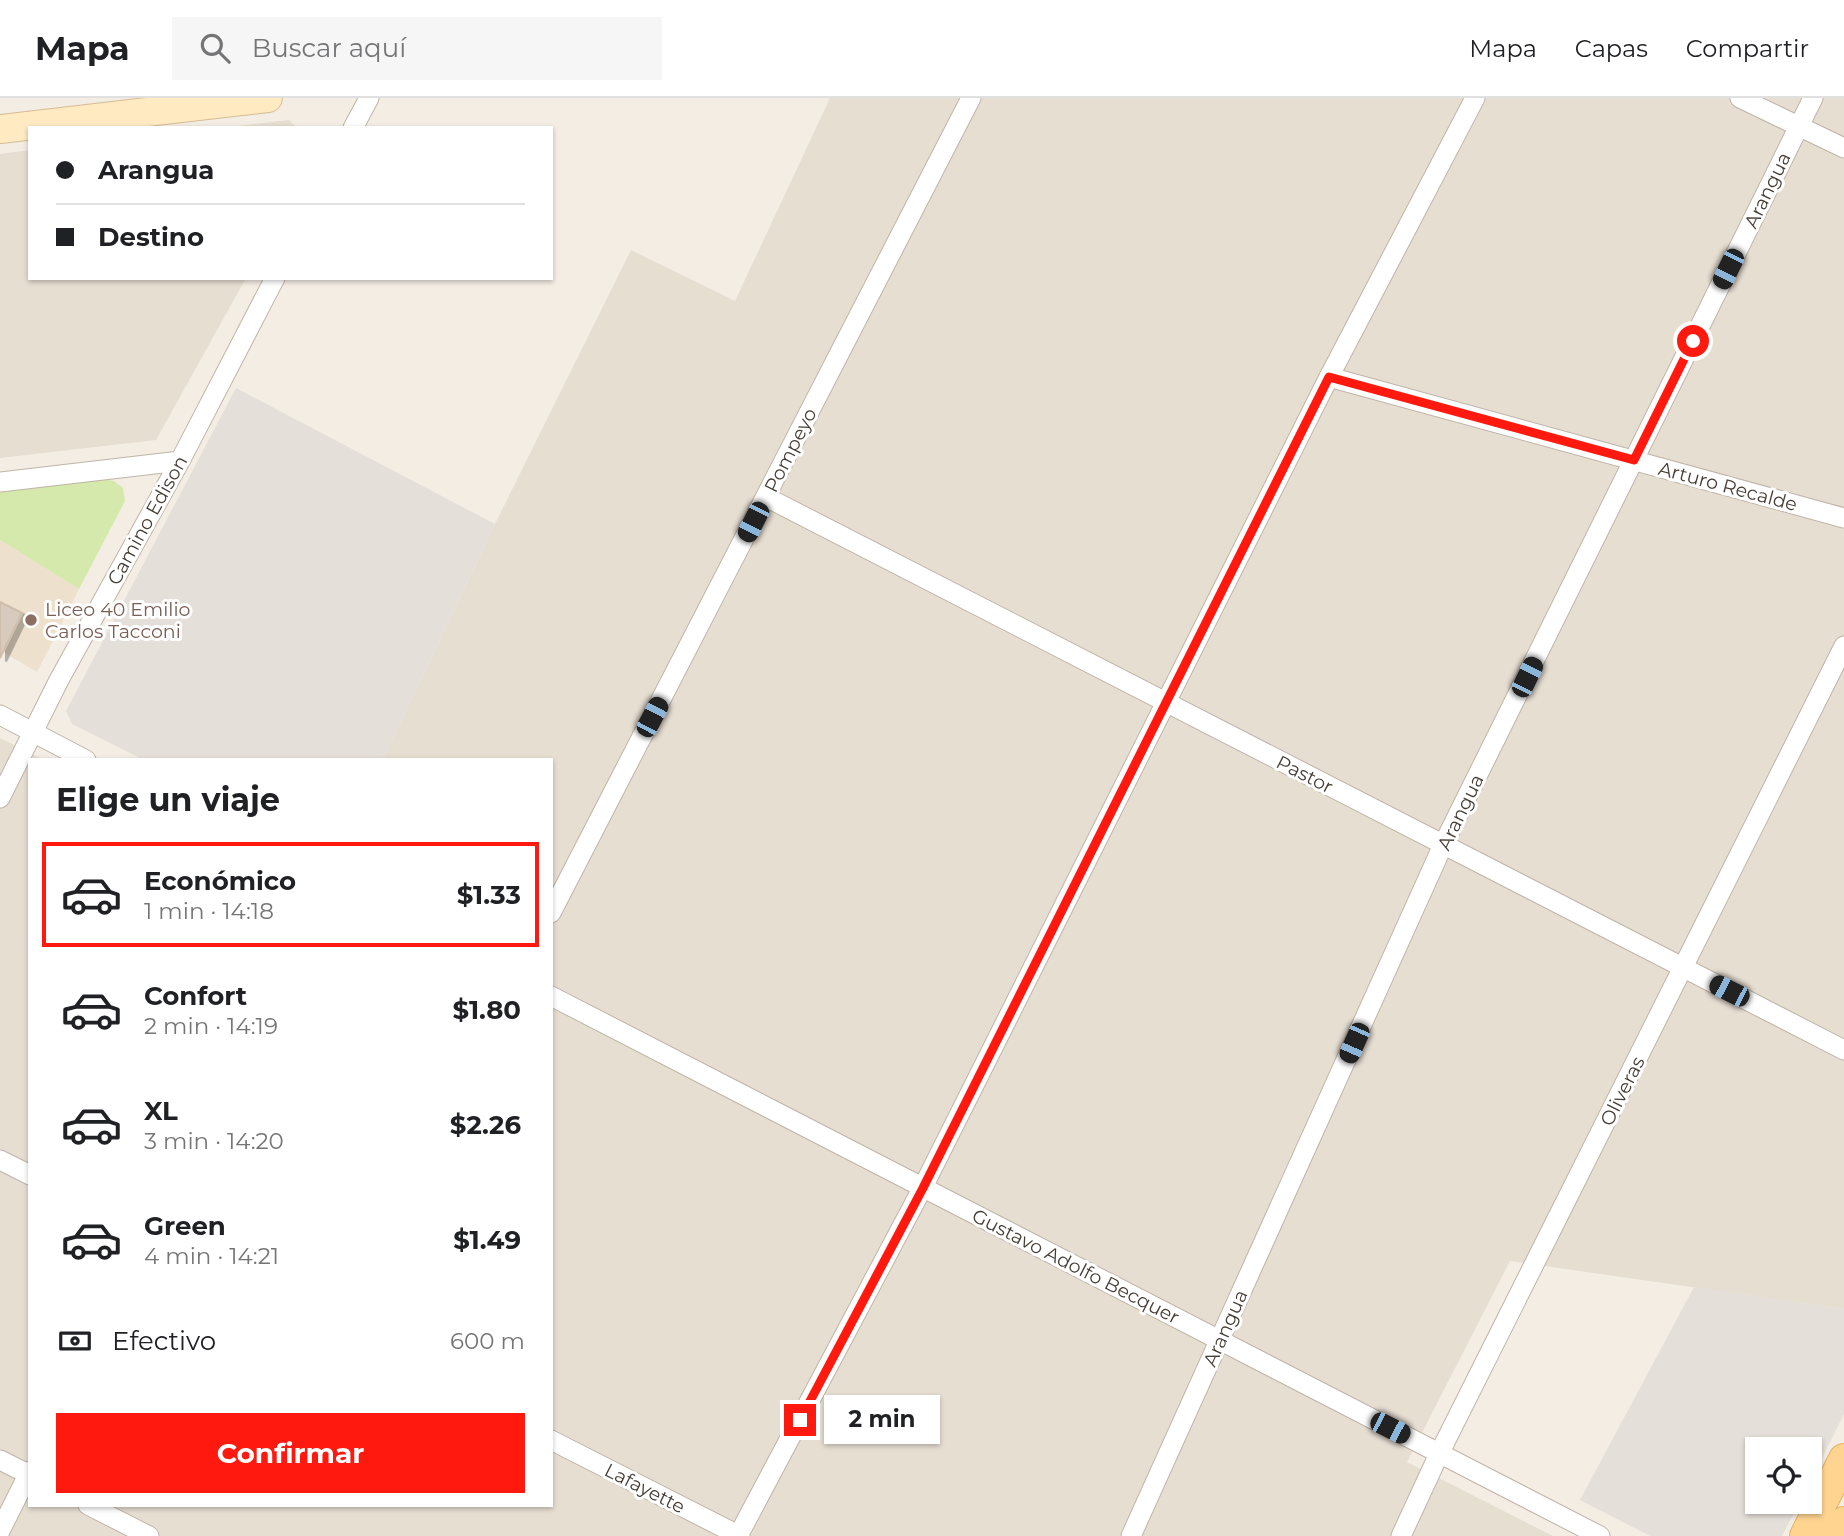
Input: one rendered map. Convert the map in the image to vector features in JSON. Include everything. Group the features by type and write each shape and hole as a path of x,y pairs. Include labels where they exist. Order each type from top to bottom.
{"main road":[{"path":"1805,1536 1844,1459"},
{"path":"1837,1536 1844,1522"}],"street":[{"path":"34,126 268,98"},
{"path":"354,126 369,98"},
{"name":"Pompeyo","path":"553,909 971,98"},
{"path":"739,1536 923,1188 1329,377 1475,98"},
{"path":"1740,98 1844,148"},
{"name":"Arangua","path":"1131,1536 1443,845 1812,98"},
{"path":"0,130 28,127"},
{"name":"Camino Edison","path":"0,798 59,680 180,461 274,280"},
{"name":"Arturo Recalde","path":"1329,377 1844,517"},
{"path":"0,482 180,461"},
{"name":"Pastor","path":"766,497 1844,1050"},
{"name":"Oliveras","path":"1401,1536 1439,1454 1844,646"},
{"path":"0,715 82,758"},
{"name":"Gustavo Adolfo Becquer","path":"553,997 1600,1536"},
{"path":"0,1160 28,1174"},
{"name":"Lafayette","path":"553,1441 739,1536"},
{"path":"0,1460 28,1473"},
{"path":"0,1531 28,1475"},
{"path":"93,1507 149,1536"}],"shaded area":[{"path":"830,98 1844,98 1844,1309 1510,1261 1407,1462 1553,1536 0,1536 0,738 40,758 28,758 28,1507 553,1507 553,758 383,758 495,524 631,250 735,301"},
{"path":"289,120 295,126 238,126"},
{"path":"28,150 28,280 245,280 156,440 0,458 0,154"},
{"path":"236,388 495,524 383,758 140,758 72,724 66,711"},
{"name":"Liceo 40 Emilio Carlos Tacconi","path":"0,540 79,589 37,672 3,652 0,658"},
{"path":"1694,1287 1844,1309 1844,1414 1822,1458 1822,1437 1745,1437 1745,1514 1794,1514 1782,1536 1650,1536 1580,1500"}],"green space":[{"path":"100,479 114,481 123,488 125,501 79,589 0,540 0,492"}],"building":[{"path":"0,602 22,613 0,658"}],"place":[{"name":"Liceo 40 Emilio Carlos Tacconi","path":"31,620"}],"route":[{"path":"800,1420 923,1188 1329,377 1634,460 1693,341"}]}
